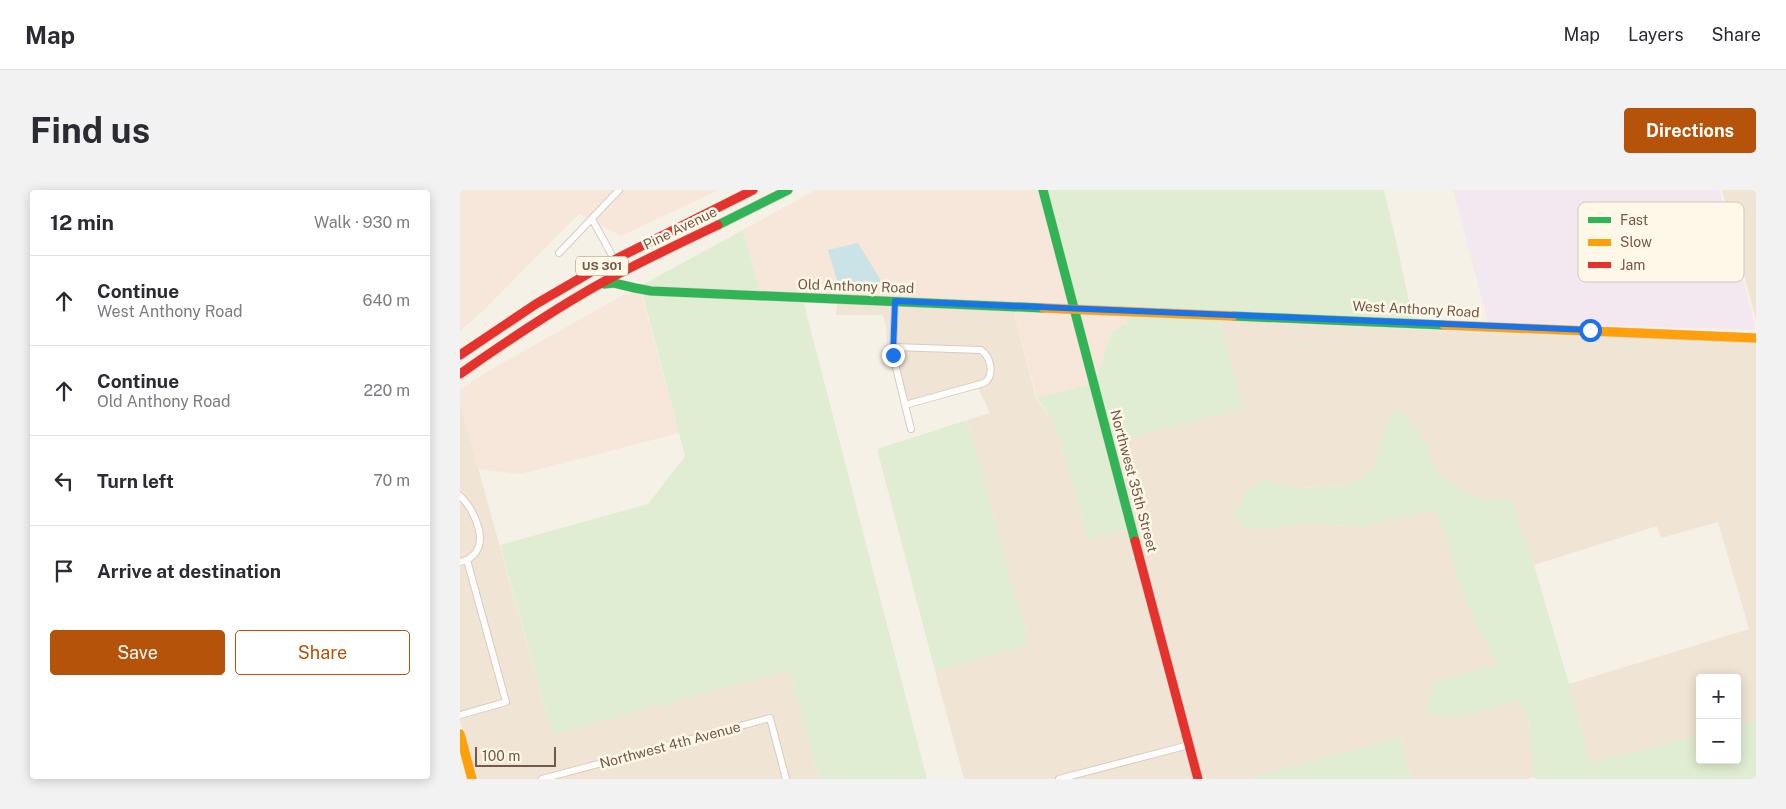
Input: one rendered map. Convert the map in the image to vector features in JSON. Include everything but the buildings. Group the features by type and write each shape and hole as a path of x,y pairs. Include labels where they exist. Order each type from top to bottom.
{"main road":[{"name":"Pine Avenue","path":"460,355 528,309 578,279 614,259 753,190"},
{"name":"Pine Avenue","path":"463,372 540,320 600,284 788,190"},
{"name":"Northwest 35th Street","path":"1044,190 1198,779"},
{"path":"600,284 610,273 614,265 614,259"},
{"path":"626,270 627,281 635,288"},
{"path":"540,320 537,313 541,306 573,288 577,284 578,279"},
{"name":"Old Anthony Road","path":"600,284 614,283 651,291 1075,309"},
{"path":"463,372 473,359 525,323 528,317 528,309"},
{"name":"West Anthony Road","path":"1075,309 1756,340"},
{"path":"460,734 463,757 472,779"}],"street":[{"path":"560,253 619,190"},
{"path":"592,219 614,259"},
{"path":"895,301 894,363 912,429"},
{"path":"893,348 981,350 987,357 991,372 989,380 984,383 905,405"},
{"path":"460,496 474,515 479,538 476,551 462,561 506,702 460,715"},
{"name":"Northwest 4th Avenue","path":"542,779 770,718 786,779"},
{"path":"1059,779 1189,745"}],"shaded area":[{"path":"460,190 719,190 621,236 579,214 483,311 460,331"},
{"path":"816,190 1040,190 1071,306 760,293 743,230"},
{"path":"1453,190 1719,190 1722,202 1578,202 1578,282 1743,282 1756,330 1488,322"},
{"path":"1722,190 1756,190 1756,320 1744,274 1744,202 1725,202"},
{"path":"632,290 641,292 679,433 521,474 478,469 460,403 460,389"},
{"path":"837,302 1013,309 1036,398 1057,428 1088,539 1129,529 1195,779 964,779 935,671 1027,645 1025,623 1014,592 967,420 990,413 977,385 905,404 887,351 886,326 883,315 836,315"},
{"path":"1013,309 1072,312 1091,384 1037,398"},
{"path":"1079,312 1126,314 1127,323 1112,332 1096,378"},
{"path":"1219,320 1498,333 1510,331 1756,342 1756,721 1741,724 1741,674 1696,674 1696,736 1590,763 1569,684 1749,629 1718,522 1661,538 1657,526 1534,565 1511,499 1500,501 1474,496 1437,474 1424,440 1381,439 1374,469 1348,486 1298,488 1266,479 1243,528 1269,528 1308,523 1359,527 1435,510 1446,535 1462,593 1497,664 1434,681 1455,718 1519,701 1528,720 1535,777 1528,779 1411,779 1400,737 1246,779 1201,779 1113,442 1243,408"},
{"path":"460,403 552,734 789,671 819,779 476,779 460,722"}],"green space":[{"path":"1047,190 1384,190 1413,320 1077,306"},
{"path":"743,230 760,293 640,286"},
{"path":"642,292 803,300 927,779 819,779 789,671 552,734 500,545 648,504 685,456"},
{"path":"1126,314 1414,326 1414,328 1219,320 1243,408 1113,442 1096,378 1112,332 1127,323"},
{"path":"1091,384 1129,529 1088,539 1057,428 1037,398"},
{"path":"1394,411 1402,411 1424,440 1437,474 1474,496 1500,501 1511,498 1534,565 1590,763 1696,736 1696,764 1741,764 1741,724 1756,721 1756,779 1535,779 1528,720 1519,701 1455,718 1426,713 1434,681 1497,664 1462,593 1446,535 1435,510 1359,527 1308,523 1269,528 1243,528 1234,516 1244,492 1266,479 1298,488 1348,486 1373,469 1381,439"},
{"path":"967,420 1014,592 1025,623 1027,645 935,671 877,449"},
{"path":"1400,737 1411,779 1246,779"}],"water":[{"path":"858,243 883,284 838,284 828,250"}],"traffic: fast":[{"path":"718,225 788,190"},
{"path":"1043,190 1135,541"},
{"path":"604,284 614,283 635,288"},
{"path":"635,288 651,291 1043,308"},
{"path":"1233,316 1444,325"}],"traffic: slow":[{"path":"1043,308 1233,316"},
{"path":"1444,325 1756,338"},
{"path":"460,734 472,779"}],"traffic: jam":[{"path":"460,355 536,304 596,269 753,190"},
{"path":"460,374 495,349 605,281 718,225"},
{"path":"1135,541 1198,779"}],"route":[{"path":"893,355 895,301 1590,330"}]}
